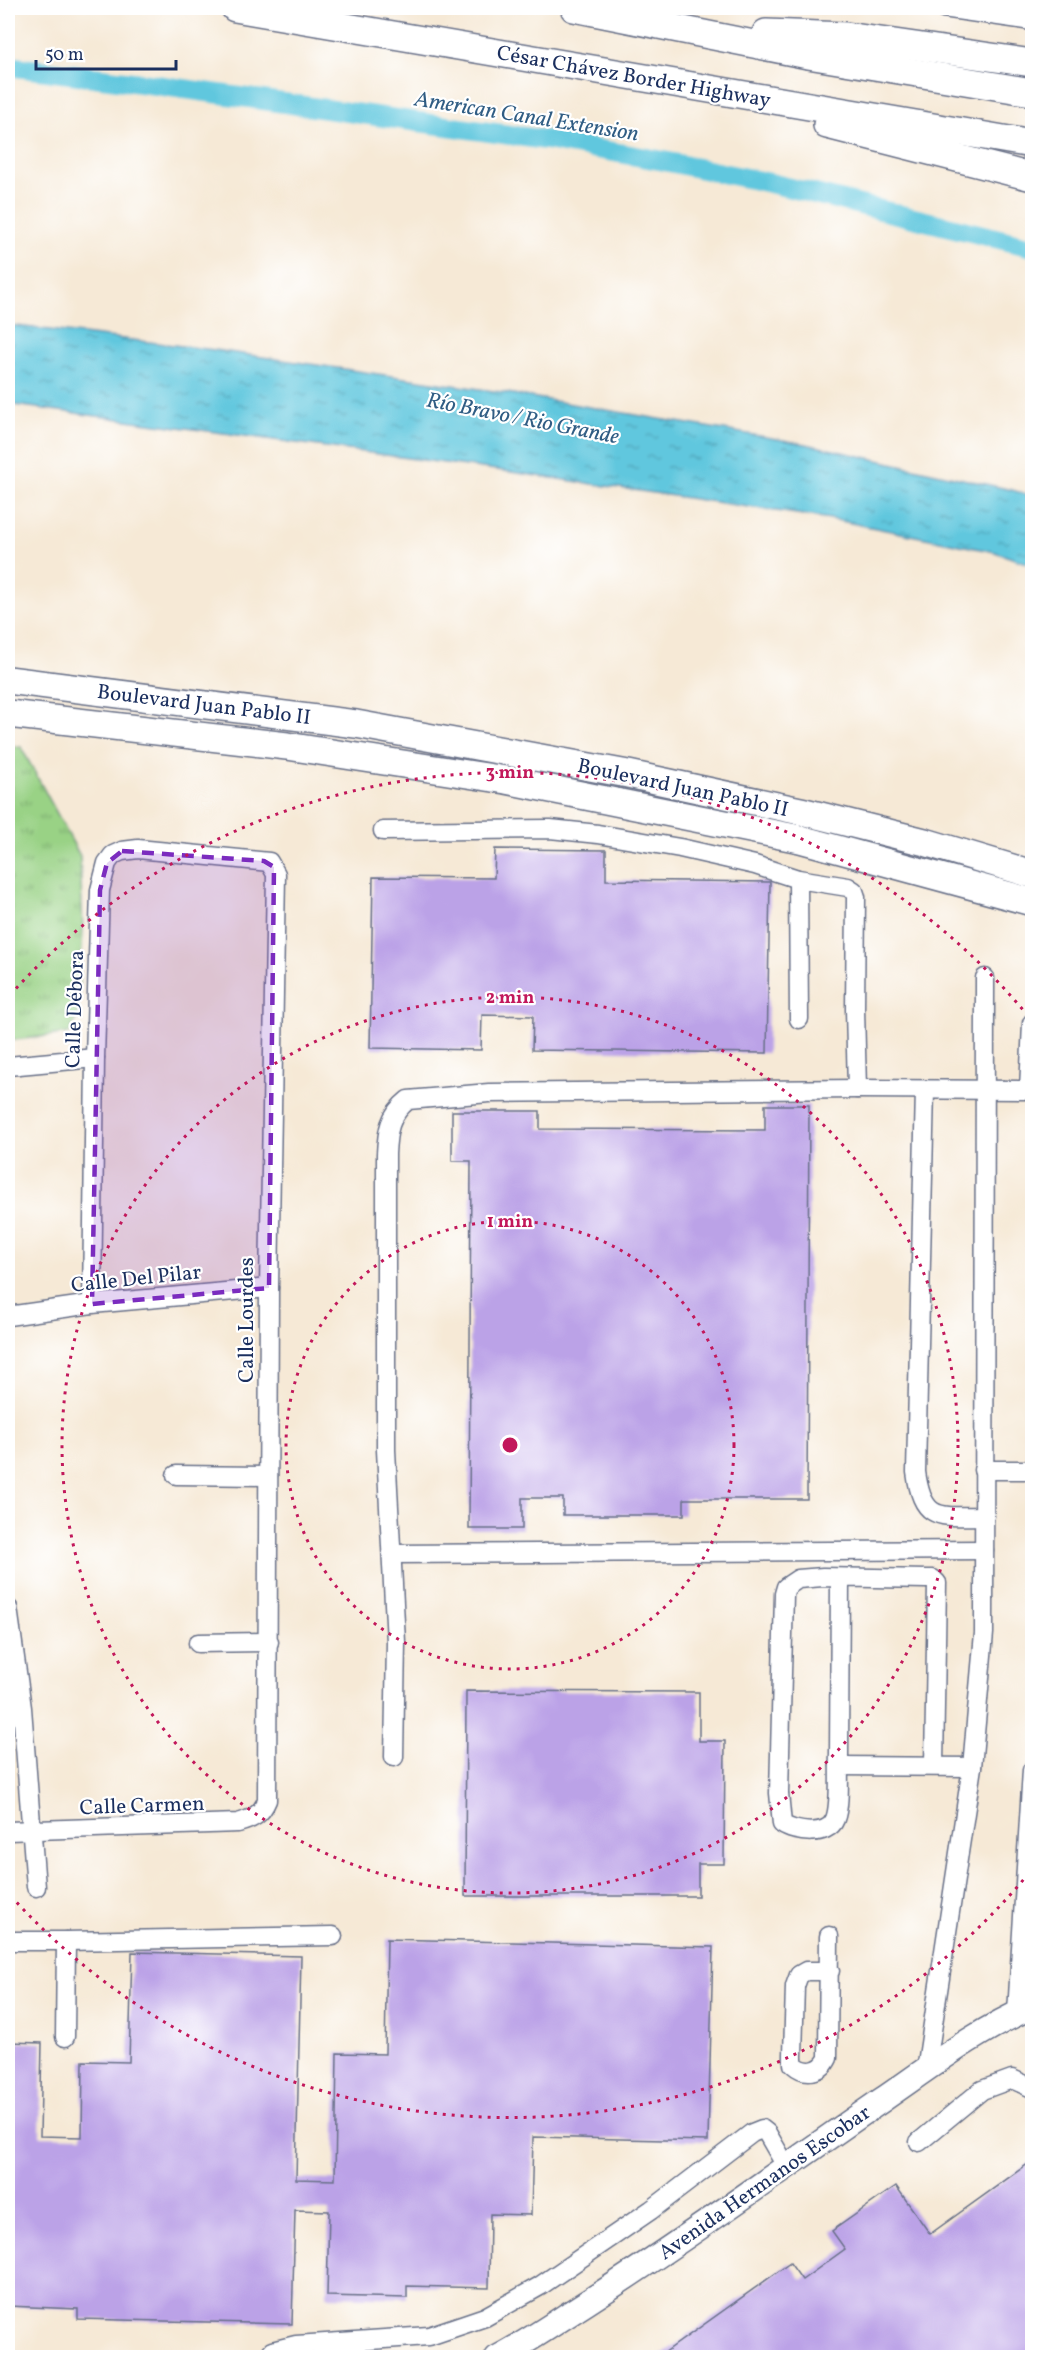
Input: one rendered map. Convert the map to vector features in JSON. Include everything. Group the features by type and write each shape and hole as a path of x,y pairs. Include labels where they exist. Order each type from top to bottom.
{"highway":[{"name":"César Chávez Border Highway","path":"235,8 1032,144"},
{"path":"574,8 808,55 1032,92"},
{"path":"685,29 846,36 1032,63"},
{"path":"634,76 1032,177"},
{"name":"Boulevard Juan Pablo II","path":"8,680 356,724 616,772 805,812 925,842 1032,874"},
{"name":"Boulevard Juan Pablo II","path":"8,714 287,746 506,780 800,839 1032,902"}],"main road":[{"name":"Avenida Hermanos Escobar","path":"497,2358 623,2280 926,2070 1025,2010"}],"street":[{"path":"943,8 1032,21"},
{"path":"383,831 550,829 598,834 680,848 755,865 798,879 848,887 854,891 856,897 857,1089"},
{"name":"Calle Débora","path":"92,1304 94,1058 100,890 107,862 113,855 138,849 249,860"},
{"name":"Calle Lourdes","path":"249,860 270,862 276,874 269,1288 267,1800"},
{"path":"798,879 800,1018"},
{"path":"926,2070 972,1767 984,1633 985,978"},
{"path":"394,1756 396,1642 386,1450 386,1154 391,1118 399,1107 408,1100 489,1092 1031,1090 1032,1023"},
{"path":"8,1066 94,1058"},
{"path":"925,1090 916,1472 919,1494 927,1509 938,1514 985,1516"},
{"name":"Calle Del Pilar","path":"8,1316 92,1304 269,1288"},
{"path":"983,1470 1032,1470"},
{"path":"176,1475 268,1476"},
{"path":"392,1554 984,1550"},
{"path":"840,1578 837,1811 830,1827 823,1830 802,1831 782,1824 778,1793 784,1594 786,1587 798,1579 840,1578 926,1578 937,1583 934,1765"},
{"path":"8,1608 22,1708 36,1887"},
{"path":"198,1642 269,1642"},
{"path":"838,1766 972,1767"},
{"path":"1025,2010 1032,1770"},
{"name":"Calle Carmen","path":"8,1831 238,1823 256,1816 264,1808 267,1800"},
{"path":"8,1941 333,1936"},
{"path":"830,1936 830,1971 828,2058 824,2067 815,2072 799,2069 793,2064 795,1986 799,1975 806,1971 830,1971"},
{"path":"64,2037 66,1941"},
{"path":"919,2142 982,2090 1012,2079 1032,2088"},
{"path":"267,2358 272,2351 296,2345 429,2336 485,2316 540,2286 651,2210 753,2133 762,2129 767,2133 786,2166"}],"highlighted area":[{"path":"122,851 264,861 274,867 269,1288 92,1304 100,890 107,863"}],"green space":[{"path":"8,746 21,747 80,856 83,932 77,1016 70,1033 8,1041"}],"water":[{"name":"Río Bravo / Rio Grande","path":"8,325 215,350 507,393 806,444 1012,490 1032,496 1032,565 995,552 831,519 504,471 8,404"}],"building":[{"path":"495,849 606,850 606,880 770,882 767,1053 532,1050 533,1016 482,1015 481,1050 370,1048 373,877 494,878"},
{"path":"765,1105 809,1105 807,1499 684,1499 684,1515 563,1515 563,1498 522,1498 522,1529 469,1529 471,1161 452,1161 452,1111 540,1111 540,1129 765,1130"},
{"path":"466,1691 699,1692 699,1741 725,1741 724,1864 698,1864 698,1896 465,1896"},
{"path":"387,1939 713,1947 708,2141 533,2137 531,2215 490,2214 489,2288 407,2286 407,2298 327,2296 329,2211 295,2210 292,2324 78,2319 78,2309 8,2306 8,2042 42,2043 40,2136 82,2137 83,2061 129,2062 132,1952 301,1956 296,2179 335,2180 337,2053 385,2054"},
{"path":"1032,2161 1032,2358 657,2358 790,2263 802,2280 845,2249 832,2231 896,2186 930,2234"}],"waterway":[{"name":"American Canal Extension","path":"8,66 546,140 770,183 1032,247"}]}
